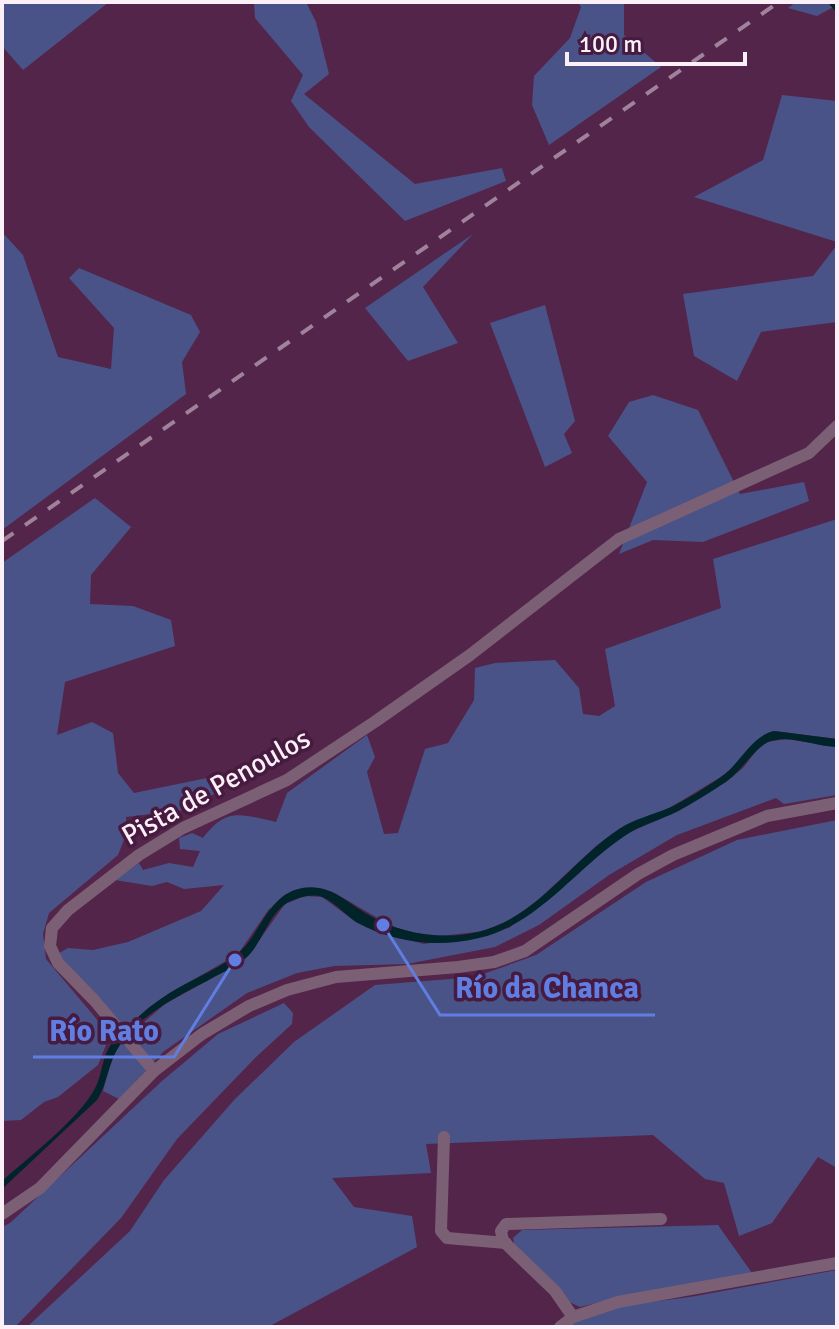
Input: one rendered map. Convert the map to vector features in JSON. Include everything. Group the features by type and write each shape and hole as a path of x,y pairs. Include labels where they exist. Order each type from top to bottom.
{"street":[{"name":"Pista de Penoulos","path":"150,1066 58,963 50,946 52,928 68,910 161,841 287,780 363,729 470,655 619,539 809,453 837,426"},
{"path":"2,1214 40,1188 150,1066 249,1006 287,990 336,977 494,962 525,951 638,874 673,855 767,816 837,803"},
{"path":"444,1137 441,1231 447,1238 506,1243"},
{"path":"573,1317 555,1291 506,1243 501,1231 506,1224 661,1219"},
{"path":"560,1327 573,1317 618,1302 837,1263"}],"shaded area":[{"path":"2,2 109,2 23,70 2,46"},
{"path":"254,2 306,2 316,22 329,74 304,94 415,184 502,168 506,181 405,221 309,127 291,101 303,75 255,18"},
{"path":"578,2 624,2 624,35 661,67 549,145 532,105 534,76 570,38 581,7"},
{"path":"796,2 837,2 837,5 817,16 788,8"},
{"path":"782,95 837,101 837,242 694,197 763,160"},
{"path":"2,232 23,255 58,357 111,369 114,328 69,278 79,268 191,315 200,332 182,362 186,394 2,530"},
{"path":"473,234 423,287 458,343 408,361 365,308"},
{"path":"837,245 837,322 761,332 737,381 694,356 683,294 813,276"},
{"path":"545,305 575,421 564,434 572,453 545,467 490,323"},
{"path":"653,395 698,410 740,494 804,482 809,501 703,542 653,540 619,554 647,482 608,436 629,402"},
{"path":"95,498 131,527 91,575 90,604 133,606 171,620 175,646 65,682 57,735 92,722 113,733 118,773 134,793 207,778 217,785 214,794 184,810 126,817 127,832 118,855 49,913 43,934 46,959 110,1035 98,1065 58,1097 44,1102 21,1120 2,1121 2,563"},
{"path":"837,519 837,739 775,731 746,752 734,767 719,778 671,807 619,830 597,845 538,900 512,919 484,931 441,936 416,933 393,927 333,892 319,888 269,909 238,954 170,993 148,1008 127,1029 56,955 68,948 93,950 128,942 201,911 224,885 184,889 167,882 152,886 115,880 139,863 143,870 169,863 193,867 200,851 180,849 179,838 192,833 203,838 228,817 236,815 276,822 287,793 367,735 375,757 367,772 384,834 398,833 425,749 448,743 474,700 475,668 495,663 555,660 579,688 583,714 599,716 615,706 605,649 721,608 713,559"},
{"path":"774,731 837,739 837,747 788,739 765,744 727,781 676,812 626,835 539,908 501,931 464,941 416,942 385,935 356,922 322,897 309,896 287,903 275,914 244,960 171,1000 137,1025 116,1052 97,1100 2,1189 2,1181 51,1139 85,1103 96,1086 109,1048 119,1035 161,999 236,955 252,938 272,907 290,892 302,888 321,888 384,923 420,934 440,936 477,932 526,909 619,829 702,790 728,771 759,738"},
{"path":"786,739 837,747 837,795 784,804 776,798 677,835 609,875 539,925 495,947 407,964 334,966 297,973 247,993 163,1052 119,1099 103,1091 111,1060 120,1043 165,1004 248,956 285,904 305,896 322,897 356,922 424,944 509,928 602,851 630,832 679,811 726,782 767,742"},
{"path":"837,820 837,1168 818,1157 772,1223 739,1236 724,1183 705,1179 653,1135 426,1144 431,1173 332,1178 354,1207 412,1216 417,1247 268,1327 27,1327 130,1231 164,1180 235,1099 294,1042 375,985 475,977 536,955 646,882 737,840"},
{"path":"284,1003 293,1013 292,1024 177,1139 121,1218 15,1327 2,1327 2,1227 218,1034"},
{"path":"718,1225 752,1273 628,1295 580,1307 567,1301 515,1248 513,1238 522,1230"},
{"path":"837,1270 837,1327 570,1327 588,1310 690,1297"}],"waterway":[{"path":"830,2 837,10"}],"railway":[{"path":"2,541 779,2"}],"place":[{"name":"Río da Chanca","path":"383,925"},
{"name":"Río Rato","path":"235,960"}]}
